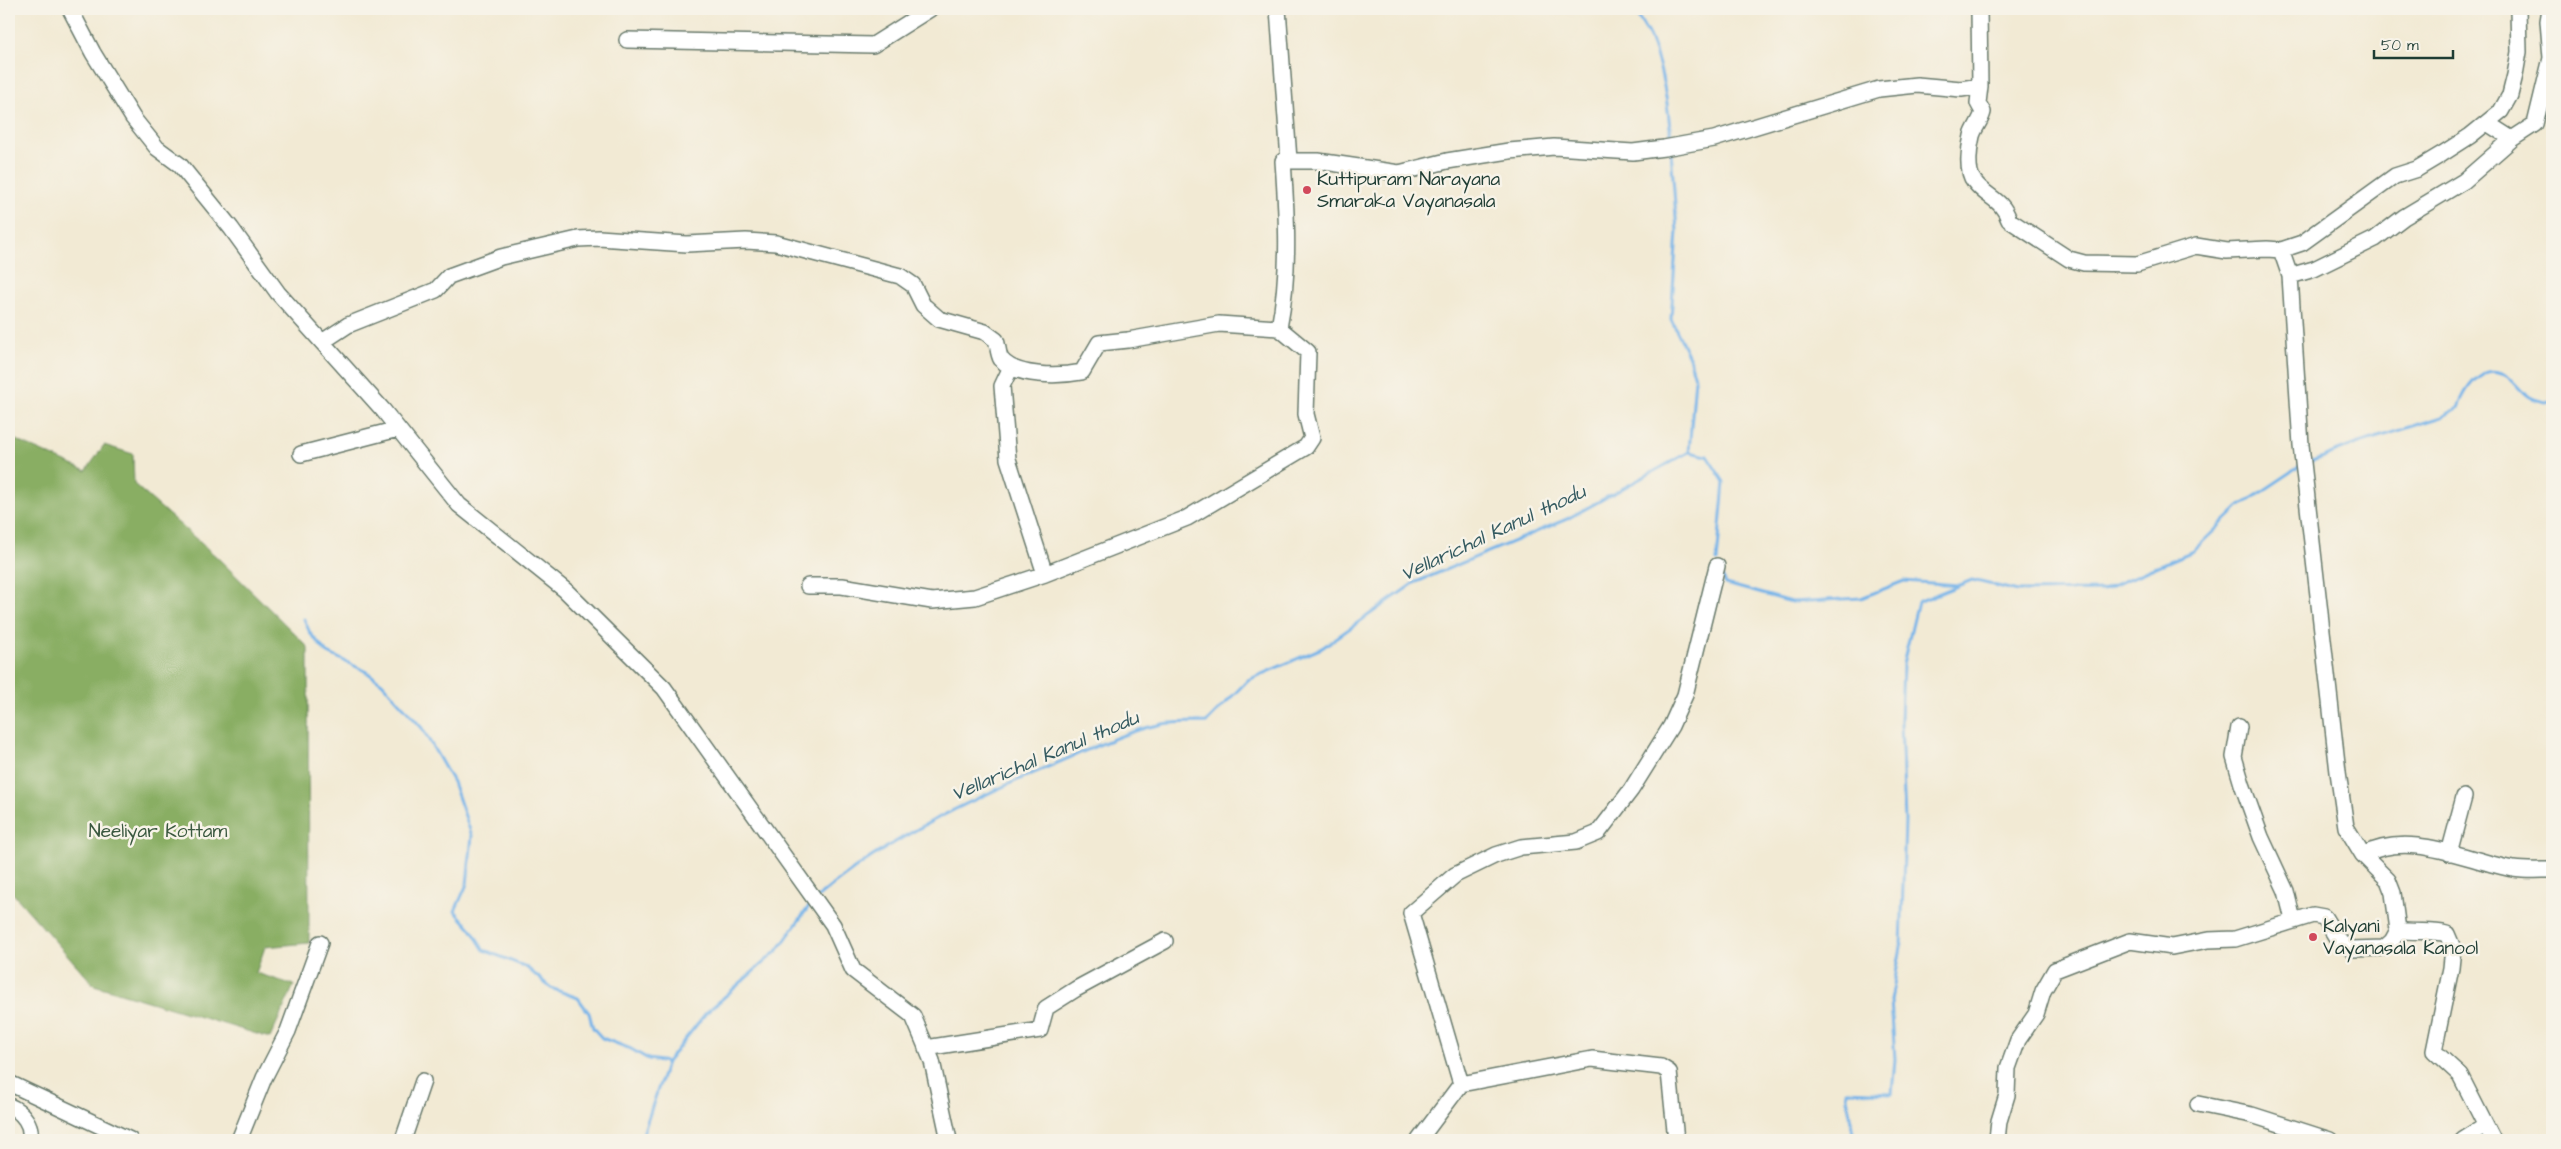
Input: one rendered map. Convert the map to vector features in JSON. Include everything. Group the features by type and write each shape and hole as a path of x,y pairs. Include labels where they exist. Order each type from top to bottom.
{"street":[{"path":"70,9 93,53 133,118 157,148 180,165 232,228 278,293 398,429 459,505 565,590 664,688 833,925 853,970 913,1016 932,1062 948,1140"},
{"path":"626,40 873,45 930,9"},
{"path":"1278,9 1290,160"},
{"path":"1979,9 1980,86 1978,103 1983,112 1980,122 1972,134 1969,160 1973,181 2005,207 2009,220 2068,258 2084,264 2137,264 2196,246 2227,251 2281,250 2302,243 2395,176 2417,169 2487,123 2500,111 2510,95 2515,75 2519,52 2518,9"},
{"path":"2290,276 2314,269 2375,239 2404,217 2464,181 2512,139 2535,124 2544,95 2551,58 2549,10"},
{"path":"1279,328 1287,265 1287,218 1283,161 1318,161 1399,173 1447,161 1518,150 1554,147 1633,152 1671,147 1742,131 1879,89 1917,85 1961,89 1980,86"},
{"path":"2487,123 2512,139"},
{"path":"320,340 348,325 436,290 449,276 501,257 578,239 599,238 687,244 746,241 776,243 900,276 913,285 923,305 939,319 986,332 996,340 1001,358 1011,367 1034,374 1062,375 1082,372 1099,343 1128,340 1219,324 1279,328 1308,352 1306,414 1312,438 1306,447 1187,518 1045,574 975,597 932,601 842,586 808,586"},
{"path":"1997,1140 1999,1121 2007,1095 2008,1068 2018,1040 2036,1014 2043,991 2055,970 2130,941 2172,947 2208,940 2235,939 2313,915 2324,917 2344,946 2362,950 2384,948 2392,941 2398,930 2393,893 2388,880 2363,855 2346,827 2321,630 2303,465 2290,276 2281,250"},
{"path":"1011,367 1002,386 1008,459 1045,574"},
{"path":"301,454 398,429"},
{"path":"1461,1084 1411,913 1455,875 1496,855 1521,847 1576,842 1598,833 1631,790 1671,726 1685,695 1717,566"},
{"path":"2239,727 2234,757 2261,837 2286,891 2293,920"},
{"path":"2449,853 2464,796"},
{"path":"2363,855 2378,847 2398,844 2449,853 2515,869 2552,870"},
{"path":"2398,930 2435,931 2447,934 2453,948 2451,968 2434,1051 2460,1075 2493,1140"},
{"path":"926,1048 1040,1030 1046,1008 1076,989 1165,941"},
{"path":"239,1140 264,1078 288,1031 320,943"},
{"path":"1419,1140 1461,1084 1592,1059 1661,1067 1669,1072 1676,1140"},
{"path":"403,1140 423,1081"},
{"path":"9,1083 130,1140"},
{"path":"2198,1104 2252,1115 2330,1140"},
{"path":"9,1106 20,1113 28,1124 33,1139"},
{"path":"2463,1140 2485,1126"}],"green space":[{"name":"Neeliyar Kottam","path":"9,437 86,471 104,445 133,454 134,484 219,559 308,647 309,943 265,947 256,973 294,985 270,1038 94,985 9,889"}],"waterway":[{"path":"1636,9 1651,40 1659,65 1667,104 1671,142"},
{"path":"1671,151 1677,231 1671,319 1689,357 1695,378 1689,452"},
{"path":"2307,463 2356,444 2442,417 2458,408 2469,387 2487,372 2502,373 2529,397 2552,403"},
{"name":"Vellarichal Kanul thodu","path":"818,897 874,855 935,820 998,789 1121,736 1145,728 1164,724 1207,722 1248,680 1322,648 1414,583 1567,519 1689,452 1707,456 1724,482 1717,561"},
{"path":"1854,1140 1846,1091 1892,1093 1895,1059 1891,1000 1901,947 1905,821 1901,722 1903,664 1918,602 1972,580 2018,591 2103,590 2193,551 2239,507 2299,467"},
{"name":"Vellarichal Kanul thodu","path":"1721,574 1726,584 1792,602 1861,598 1904,581 1959,585"},
{"path":"304,619 310,633 326,652 365,671 382,683 422,728 453,782 472,836 467,884 455,911 471,929 484,950 526,967 551,988 578,998 589,1013 593,1028 602,1038 631,1049 648,1059 667,1062"},
{"name":"Vellarichal Kanul thodu","path":"641,1140 667,1062 706,1013 778,950 812,902"}],"place":[{"name":"Kuttipuram Narayana Smaraka Vayanasala","path":"1307,190"},
{"name":"Kalyani Vayanasala Kanool","path":"2313,937"}]}
